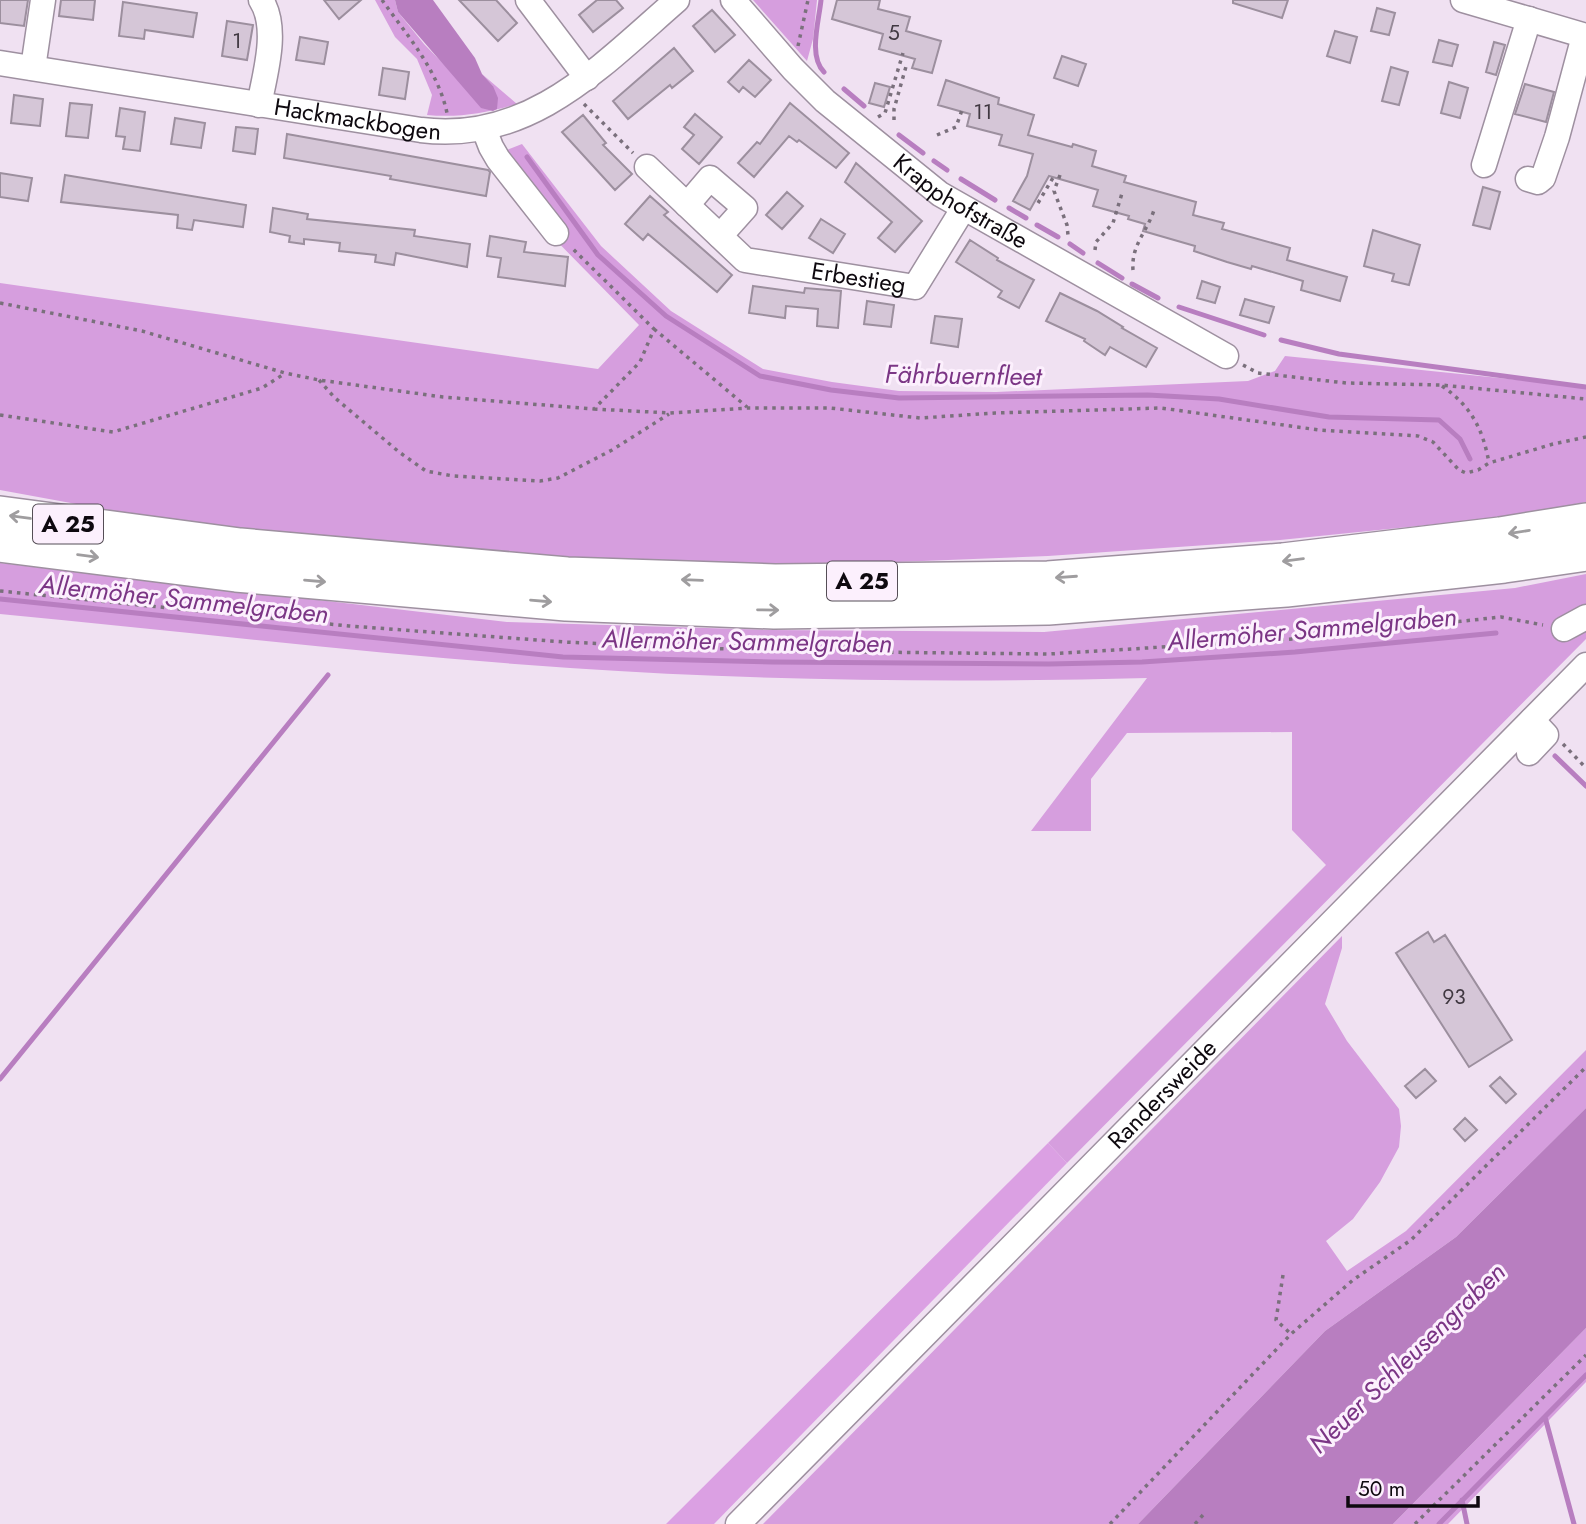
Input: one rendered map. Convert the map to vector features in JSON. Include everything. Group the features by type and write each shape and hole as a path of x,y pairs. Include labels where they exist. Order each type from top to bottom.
{"highway":[{"name":"A 25","path":"0,514 227,544 567,575 775,582 1048,579 1283,561 1500,535 1586,521"},
{"name":"A 25","path":"0,544 236,574 524,600 774,611 1062,606 1286,589 1504,565 1586,553"}],"street":[{"path":"33,68 43,0"},
{"path":"259,105 271,28 261,0"},
{"path":"528,0 579,84"},
{"name":"Hackmackbogen","path":"0,63 421,130 448,132 484,129 545,106 579,84 677,0"},
{"name":"Krapphofstraße","path":"733,0 793,69 825,101 940,194 1226,356"},
{"path":"1463,0 1585,36 1543,178 1538,182 1528,179"},
{"path":"1484,165 1529,19"},
{"path":"484,129 498,159 556,233"},
{"name":"Erbestieg","path":"647,167 746,260 915,287 963,209"},
{"path":"687,205 710,178 745,208 720,236"},
{"path":"1564,629 1586,617"},
{"name":"Randersweide","path":"738,1524 1539,727 1586,665"},
{"path":"1529,753 1539,727"}],"path":[{"path":"382,0 434,78 445,103 448,132"},
{"path":"793,69 808,0"},
{"path":"874,120 885,113 904,53"},
{"path":"894,120 894,109 907,62"},
{"path":"579,84 647,167"},
{"path":"937,135 956,127 961,110"},
{"path":"1060,175 1054,191 1068,235"},
{"path":"1038,203 1054,176"},
{"path":"1095,250 1096,242 1113,223 1123,190"},
{"path":"1133,270 1132,258 1138,239 1149,225 1154,211"},
{"path":"556,233 654,329 748,408"},
{"path":"0,303 142,331 285,373 443,397 670,412 830,408 920,418 995,412 1161,408 1319,430 1418,436 1433,442 1459,470 1466,473 1489,463 1586,437"},
{"path":"594,409 640,362 654,329"},
{"path":"1226,356 1258,373 1346,383 1441,385 1586,399"},
{"path":"0,415 113,432 262,388 285,373"},
{"path":"319,380 334,397 399,452 426,471 453,477 540,481 558,478 612,450 670,412"},
{"path":"1441,385 1458,397 1474,419 1485,439 1489,463"},
{"path":"1539,727 1557,738 1586,768"},
{"path":"1110,1524 1291,1334 1353,1280 1412,1240 1586,1067"},
{"path":"1283,1275 1276,1320 1291,1334"},
{"path":"1415,1524 1586,1355"},
{"path":"1195,1524 1203,1515"}],"shaded area":[{"path":"375,0 395,0 398,12 460,81 493,86 482,74 517,104 472,114 427,115 432,95 417,59 395,37"},
{"path":"753,0 817,0 813,39 807,61"},
{"path":"522,144 601,246 671,311 763,369 899,391 996,392 1248,381 1275,371 1285,356 1586,387 1586,502 1497,518 1280,540 1048,556 770,567 516,557 169,521 0,490 0,283 598,369 639,325 540,224 487,158"},
{"path":"0,563 507,622 771,630 1044,632 1515,588 1586,574 1586,639 1067,1163 1048,1143 1326,865 1292,830 1292,732 1127,733 1091,779 1091,831 1031,831 1147,678 931,680 714,676 498,663 285,643 0,614"},
{"path":"1342,936 1342,948 1325,1004 1347,1041 1399,1109 1401,1126 1399,1147 1380,1182 1353,1219 1326,1241 1347,1271 1406,1231 1586,1050 1586,1108 1456,1237 1325,1331 1138,1524 763,1524"},
{"path":"1048,1143 1067,1163 714,1524 666,1524"},
{"path":"1586,1328 1586,1382 1448,1524 1393,1524"}],"water":[{"path":"395,0 433,0 475,58 482,74 493,86 498,98 497,109 493,111 481,108 398,12"},
{"name":"Neuer Schleusengraben","path":"1586,1108 1586,1328 1393,1524 1138,1524 1325,1331 1456,1237"}],"building":[{"path":"0,0 28,0 24,26 0,23"},
{"path":"61,0 95,0 93,20 59,16"},
{"path":"324,0 361,0 339,19"},
{"path":"459,0 496,0 517,23 498,41"},
{"path":"597,0 616,0 623,8 593,32 579,15"},
{"path":"837,0 880,0 878,9 910,17 906,31 941,41 932,73 912,68 915,59 879,49 883,34 832,19"},
{"path":"1233,0 1288,0 1282,18 1233,3"},
{"path":"123,2 197,13 193,37 145,30 144,39 119,36"},
{"path":"1377,8 1395,13 1389,35 1371,31"},
{"path":"712,10 735,35 715,52 693,26"},
{"path":"227,21 253,25 247,60 222,56"},
{"path":"1335,31 1357,37 1350,63 1327,56"},
{"path":"300,37 328,42 324,64 296,60"},
{"path":"1439,40 1458,45 1452,66 1433,62"},
{"path":"1494,42 1505,45 1496,75 1486,72"},
{"path":"674,48 693,71 672,88 670,85 628,119 613,101"},
{"path":"1062,56 1086,64 1078,86 1054,78"},
{"path":"749,60 771,80 755,97 743,87 739,92 728,82"},
{"path":"1391,67 1408,72 1399,105 1382,101"},
{"path":"383,68 409,72 405,99 379,95"},
{"path":"946,80 999,98 998,104 1034,115 1028,135 1096,151 1092,166 1126,176 1124,182 1196,202 1193,215 1224,223 1222,229 1290,248 1287,260 1347,277 1340,301 1301,290 1303,281 1252,266 1251,269 1227,262 1194,251 1195,246 1143,231 1145,224 1128,219 1129,216 1093,206 1098,190 1049,176 1030,210 1013,201 1027,176 1033,154 999,145 1002,135 967,126 970,114 938,105"},
{"path":"1449,82 1468,88 1460,118 1441,113"},
{"path":"875,83 890,87 884,107 869,103"},
{"path":"1525,84 1554,92 1546,122 1515,114"},
{"path":"14,95 43,99 40,126 11,123"},
{"path":"70,103 92,105 88,138 66,136"},
{"path":"790,103 849,153 836,168 799,140 797,142 789,136 754,177 738,163 757,142 760,144"},
{"path":"120,108 145,112 140,151 123,149 125,137 116,136"},
{"path":"695,114 722,137 699,164 682,149 694,135 684,127"},
{"path":"583,115 606,143 603,145 632,174 615,190 562,132"},
{"path":"175,118 205,123 201,148 171,144"},
{"path":"236,127 258,129 255,154 233,151"},
{"path":"287,134 488,170 490,172 486,196 284,158"},
{"path":"856,163 922,221 895,252 878,238 892,222 845,182"},
{"path":"0,173 32,178 28,201 0,197"},
{"path":"65,175 246,205 243,227 194,220 192,230 177,228 178,215 61,202"},
{"path":"1483,187 1500,192 1490,229 1473,225"},
{"path":"787,192 803,206 782,229 766,215"},
{"path":"650,196 668,212 664,215 732,275 717,292 648,234 643,240 625,224"},
{"path":"273,208 308,214 307,219 415,230 414,236 470,244 467,267 396,253 394,265 375,262 376,255 339,251 340,243 304,239 304,244 289,242 290,236 270,232"},
{"path":"821,219 845,234 833,253 809,238"},
{"path":"1373,230 1420,245 1409,285 1392,281 1394,274 1364,266"},
{"path":"490,236 526,242 524,252 568,257 565,286 498,277 501,258 487,256"},
{"path":"970,240 998,258 997,260 1034,280 1019,308 998,297 1002,291 956,262"},
{"path":"1202,281 1220,287 1215,303 1197,298"},
{"path":"753,286 804,293 805,288 841,291 838,328 817,326 818,309 786,306 785,318 749,313"},
{"path":"1060,293 1097,311 1157,348 1146,367 1110,347 1105,355 1084,341 1085,339 1046,321"},
{"path":"1245,299 1274,307 1269,323 1240,315"},
{"path":"867,301 894,305 891,327 864,324"},
{"path":"935,316 962,319 958,347 931,343"},
{"path":"1428,932 1434,942 1445,935 1512,1040 1469,1067 1396,953"},
{"path":"1425,1069 1436,1081 1416,1098 1405,1086"},
{"path":"1500,1077 1516,1094 1506,1103 1490,1086"},
{"path":"1465,1118 1477,1130 1465,1141 1454,1129"}],"waterway":[{"path":"821,0 815,48 816,57 824,72"},
{"path":"844,89 864,106"},
{"path":"899,135 923,153"},
{"name":"Fährbuernfleet","path":"527,157 598,255 666,316 760,376 831,390 899,398 1148,395 1219,399 1329,417 1439,420 1460,439 1470,459"},
{"path":"934,161 947,170"},
{"path":"961,179 995,200"},
{"path":"1009,208 1026,218"},
{"path":"1037,225 1058,237"},
{"path":"1070,244 1083,253"},
{"path":"1098,263 1122,278"},
{"path":"1132,284 1158,298"},
{"path":"1179,307 1264,335"},
{"path":"1281,340 1339,354 1586,387"},
{"name":"Allermöher Sammelgraben","path":"0,599 563,657 772,662 1142,662 1295,652 1496,633"},
{"path":"0,1079 328,675"},
{"path":"1555,756 1586,786"},
{"path":"1439,1524 1586,1375"},
{"path":"1545,1417 1574,1524"},
{"path":"1462,1500 1467,1524"}]}
